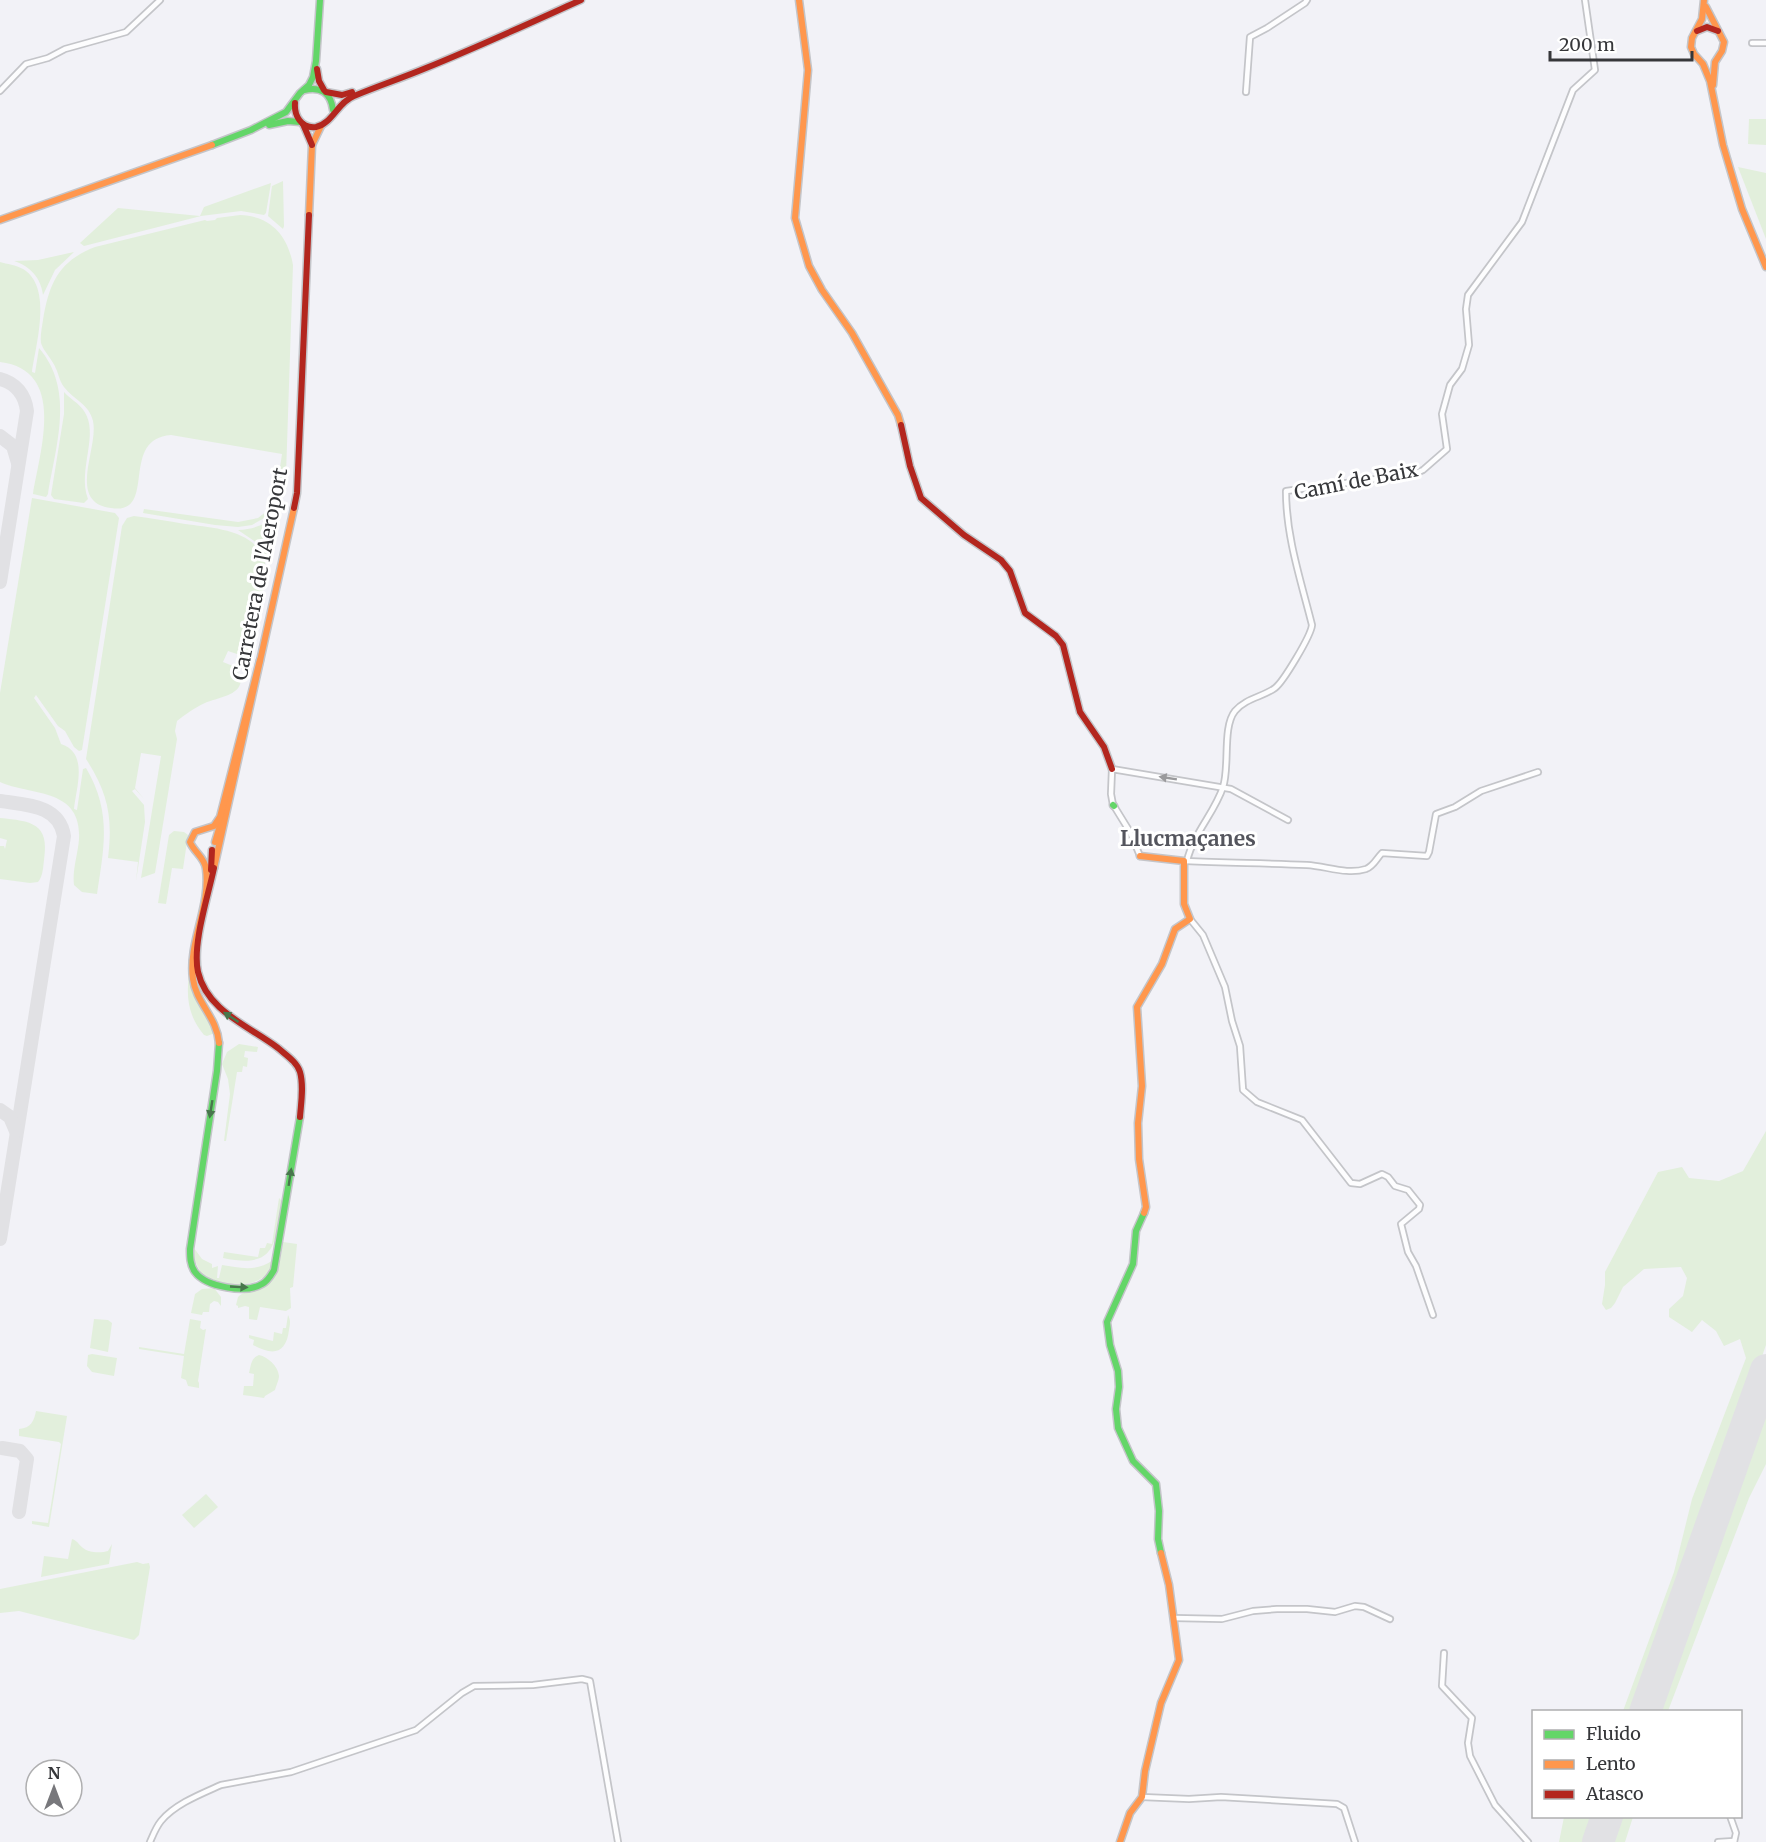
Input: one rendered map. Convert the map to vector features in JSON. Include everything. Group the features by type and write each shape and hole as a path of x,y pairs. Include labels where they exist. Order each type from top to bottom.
{"main road":[{"path":"251,130 286,112 313,77 320,0"},
{"path":"0,220 251,130 283,121 313,127 321,126 328,121 339,104 350,97 441,62 581,0"},
{"path":"799,0 808,70 795,218 809,266 822,290 852,333 898,416 906,441 910,466 921,498 964,534 1001,560 1010,571 1026,613 1059,639 1063,645 1080,712 1104,747 1112,769"},
{"path":"1704,0 1708,14 1723,38 1724,45 1713,71 1713,91"},
{"path":"1704,0 1702,19 1692,39 1691,47 1705,68 1713,91 1723,145 1742,209 1766,267"},
{"path":"1696,32 1707,27 1718,31"},
{"path":"1697,57 1710,60 1718,57"},
{"path":"316,61 319,81 332,101 333,111"},
{"path":"303,90 316,88 342,95 441,62"},
{"path":"295,101 295,114 302,123"},
{"name":"Carretera de l'Aeroport","path":"302,123 312,145"},
{"name":"Carretera de l'Aeroport","path":"196,853 205,865 206,878 192,955 193,979 198,996 214,1022 219,1051 218,1071 189,1257 197,1275 206,1280 225,1286 245,1288 260,1285 271,1276 276,1267 303,1089 299,1070 291,1059 274,1044 213,1003 202,986 197,968 196,946 236,775 297,493 312,145 321,126"},
{"path":"212,850 205,854 196,853 190,846 190,838 195,832 214,826 220,817 260,660"},
{"path":"208,895 212,850 236,775"},
{"path":"202,830 212,834 215,842"},
{"path":"1120,1842 1130,1813 1142,1797 1145,1771 1161,1703 1178,1666 1174,1618 1158,1539 1159,1512 1156,1484 1133,1461 1118,1428 1116,1409 1119,1387 1118,1371 1107,1328 1110,1315 1133,1264 1136,1231 1146,1207 1139,1159 1138,1123 1142,1086 1137,1007 1162,963 1175,929 1190,919 1184,904 1186,861 1140,856"}],"street":[{"path":"0,90 27,64 48,58 65,49 126,32 160,0"},
{"path":"1246,92 1250,36 1268,28 1307,0"},
{"name":"Camí de Baix","path":"1223,787 1230,721 1236,711 1249,700 1275,688 1312,628 1286,513 1286,491 1414,474 1423,470 1448,448 1442,414 1450,385 1461,369 1469,345 1466,309 1468,295 1522,222 1573,90 1595,70 1585,0"},
{"path":"1752,43 1766,43"},
{"path":"1140,856 1130,832 1113,806 1112,769 1231,789 1288,820"},
{"path":"1223,787 1186,861 1308,865 1343,870 1364,870 1373,866 1382,853 1426,856 1429,852 1436,814 1455,807 1481,791 1538,772"},
{"path":"1190,919 1203,935 1225,987 1232,1022 1240,1046 1243,1090 1257,1102 1302,1120 1351,1183 1360,1184 1382,1174 1388,1177 1395,1186 1408,1190 1420,1204 1419,1209 1401,1224 1408,1252 1416,1266 1433,1315"},
{"path":"1174,1618 1222,1619 1253,1611 1307,1609 1335,1612 1353,1606 1364,1607 1390,1619"},
{"path":"1444,1653 1441,1682 1443,1688 1472,1718 1468,1743 1470,1756 1496,1805 1528,1842"},
{"path":"150,1842 160,1822 172,1810 221,1785 291,1772 416,1730 474,1686 533,1684 582,1679 590,1681 618,1842"},
{"path":"1142,1797 1189,1799 1221,1797 1337,1804 1344,1808 1355,1842"},
{"path":"1718,1842 1734,1842 1735,1831 1731,1818"}],"green space":[{"path":"1749,119 1766,119 1766,145 1748,144"},
{"path":"1738,167 1766,173 1766,239"},
{"path":"283,181 283,229 268,216 272,186"},
{"path":"271,183 264,215 241,211 201,216 84,246 80,243 118,208 200,216 204,207"},
{"path":"240,215 261,219 276,230 287,245 293,265 284,493 266,517 252,525 238,527 143,513 144,509 238,522 258,518 275,501 282,454 171,435 155,440 146,449 133,501 125,507 111,508 98,504 90,496 87,485 94,432 91,415 63,385 41,343 45,307 53,284 64,266 95,247 205,220"},
{"path":"74,252 55,270 43,295 40,283 34,274 25,266 14,261 38,260"},
{"path":"0,262 23,269 32,277 38,289 39,332 32,372 35,373 39,348 50,364 57,382 60,418 46,497 33,494 43,435 42,396 34,380 21,368 0,362"},
{"path":"64,392 82,408 90,430 85,476 88,499 84,503 54,499 51,495 64,414"},
{"path":"32,498 115,513 119,518 82,750 79,751 74,747 65,731 58,726 36,695 34,698 55,728 61,744 70,749 78,763 74,809 77,810 83,769 86,768 100,800 104,830 97,894 82,892 74,885 79,839 78,822 72,810 52,796 0,782 0,693"},
{"path":"279,509 281,510 272,548 267,557 257,543 238,530 262,525"},
{"path":"134,516 210,527 236,534 257,546 266,570 265,583 259,606 256,608 254,617 256,619 246,657 228,651 223,662 233,666 232,670 239,673 241,680 239,686 236,691 198,706 177,721 175,731 177,739 155,873 141,878 161,756 141,753 135,788 144,799 135,789 132,791 144,805 145,822 136,881 138,862 108,858 110,830 107,806 104,794 86,759 122,526 127,518"},
{"path":"0,818 29,823 41,831 45,848 41,877 38,882 0,879 0,846 4,846 5,849 7,840 0,838"},
{"path":"174,831 188,835 183,869 172,868 166,904 158,903 169,835"},
{"path":"189,974 194,993 215,1033 207,1036 194,1021 191,1013 188,998"},
{"path":"239,1044 258,1047 257,1052 245,1051 244,1057 248,1058 247,1067 243,1066 242,1072 237,1072 226,1141 224,1141 230,1094 228,1079 222,1064 227,1052"},
{"path":"1766,1131 1766,1345 1636,1710 1623,1710 1674,1572 1692,1499 1746,1358 1740,1339 1724,1346 1716,1331 1702,1320 1692,1332 1669,1317 1669,1309 1683,1296 1687,1278 1681,1267 1644,1269 1623,1287 1615,1303 1606,1310 1602,1304 1605,1272 1658,1172 1682,1167 1689,1178 1719,1181 1743,1171"},
{"path":"279,1198 282,1201 277,1230 270,1250 254,1260 240,1261 223,1258 224,1252 258,1257 260,1248 265,1248 267,1243 272,1244"},
{"path":"283,1242 297,1244 293,1287 290,1288 291,1308 286,1311 260,1307 257,1320 249,1319 249,1307 238,1308 236,1305 238,1297 270,1283 277,1271"},
{"path":"194,1248 202,1259 212,1264 212,1268 218,1266 217,1278 219,1278 222,1265 255,1268 273,1260 274,1262 269,1272 252,1283 231,1284 220,1282 201,1273 195,1261"},
{"path":"214,1288 221,1297 221,1306 214,1301 210,1304 209,1312 203,1312 202,1315 191,1313 195,1294 202,1289"},
{"path":"288,1315 289,1330 282,1348 277,1351 267,1351 253,1345 254,1340 249,1338 249,1335 273,1341 274,1332 282,1334 283,1328 286,1328"},
{"path":"94,1319 108,1320 112,1323 108,1352 90,1348"},
{"path":"190,1319 201,1321 200,1328 206,1329 198,1381 199,1388 188,1386 186,1380 181,1378 184,1356 139,1349 139,1347 184,1354"},
{"path":"88,1355 117,1358 114,1376 92,1372 87,1366"},
{"path":"259,1355 272,1362 279,1376 275,1390 264,1398 243,1395 244,1386 253,1386 254,1374 249,1373 253,1360"},
{"path":"1766,1395 1766,1464 1749,1498 1668,1710 1655,1710"},
{"path":"36,1411 67,1416 49,1527 32,1524 32,1521 48,1523 61,1444 19,1436 19,1429 31,1423"},
{"path":"206,1494 218,1507 194,1528 182,1515"},
{"path":"72,1539 86,1550 95,1552 108,1551 112,1544 109,1564 41,1577 44,1556 68,1559"},
{"path":"137,1562 149,1563 150,1567 139,1635 134,1640 19,1611 0,1613 0,1589"},
{"path":"1564,1818 1599,1818 1590,1842 1559,1842"},
{"path":"1617,1818 1633,1818 1625,1842 1609,1842"}],"taxiway":[{"path":"0,379 11,383 19,390 27,411 0,582"},
{"path":"0,436 13,446 18,463"},
{"path":"0,801 30,805 48,812 61,825 64,836 0,1239"},
{"path":"0,1110 10,1117 16,1131"},
{"path":"2,1448 20,1451 27,1459 19,1512"}],"runway":[{"path":"1646,1710 1766,1370"},
{"path":"1598,1842 1606,1818"}],"traffic: fast":[{"path":"212,145 251,130 286,112 309,85 316,61 320,0"},
{"path":"304,90 315,89 324,92 330,99 333,110"},
{"path":"269,125 288,121 300,122"},
{"path":"219,1043 217,1071 190,1249 192,1267 200,1277 208,1282 237,1289 255,1287 268,1280 272,1274 300,1117"},
{"path":"1144,1213 1136,1231 1133,1264 1107,1322 1110,1345 1118,1371 1119,1387 1116,1409 1118,1428 1133,1461 1156,1484 1159,1511 1158,1539 1161,1553"}],"traffic: slow":[{"path":"799,0 808,70 795,218 809,266 822,290 852,333 898,415 901,425"},
{"path":"1704,0 1702,19 1692,38 1691,47 1703,64 1710,81 1723,145 1742,209 1766,267"},
{"path":"1706,7 1724,42 1722,51 1715,62 1713,85"},
{"path":"309,215 312,145 321,126"},
{"path":"0,220 212,145"},
{"path":"214,868 294,508"},
{"path":"219,1043 215,1025 198,995 193,979 192,965 207,883 205,865 190,842 195,832 214,826 220,817 260,660"},
{"path":"215,842 221,822"},
{"path":"1140,856 1184,861 1184,904 1190,919 1175,929 1162,964 1137,1007 1142,1086 1138,1123 1139,1159 1146,1207 1144,1213"},
{"path":"1120,1842 1130,1813 1142,1797 1145,1771 1161,1703 1179,1660 1169,1585 1161,1553"}],"traffic: jam":[{"path":"295,103 297,116 302,123 311,127 322,125 348,99 354,96 445,60 581,0"},
{"path":"1697,31 1707,27 1718,31"},
{"path":"317,69 319,81 324,90"},
{"path":"326,92 342,95 352,92"},
{"path":"303,124 312,145"},
{"path":"294,508 297,493 309,215"},
{"path":"901,425 910,466 921,498 964,535 1001,560 1010,571 1025,613 1056,636 1063,645 1080,712 1104,747 1112,769"},
{"path":"211,870 212,850"},
{"path":"214,868 201,920 197,948 198,972 203,986 220,1007 278,1048 296,1065 302,1083 300,1117"}],"district":[{"name":"Llucmaçanes","path":"1188,839"}]}
